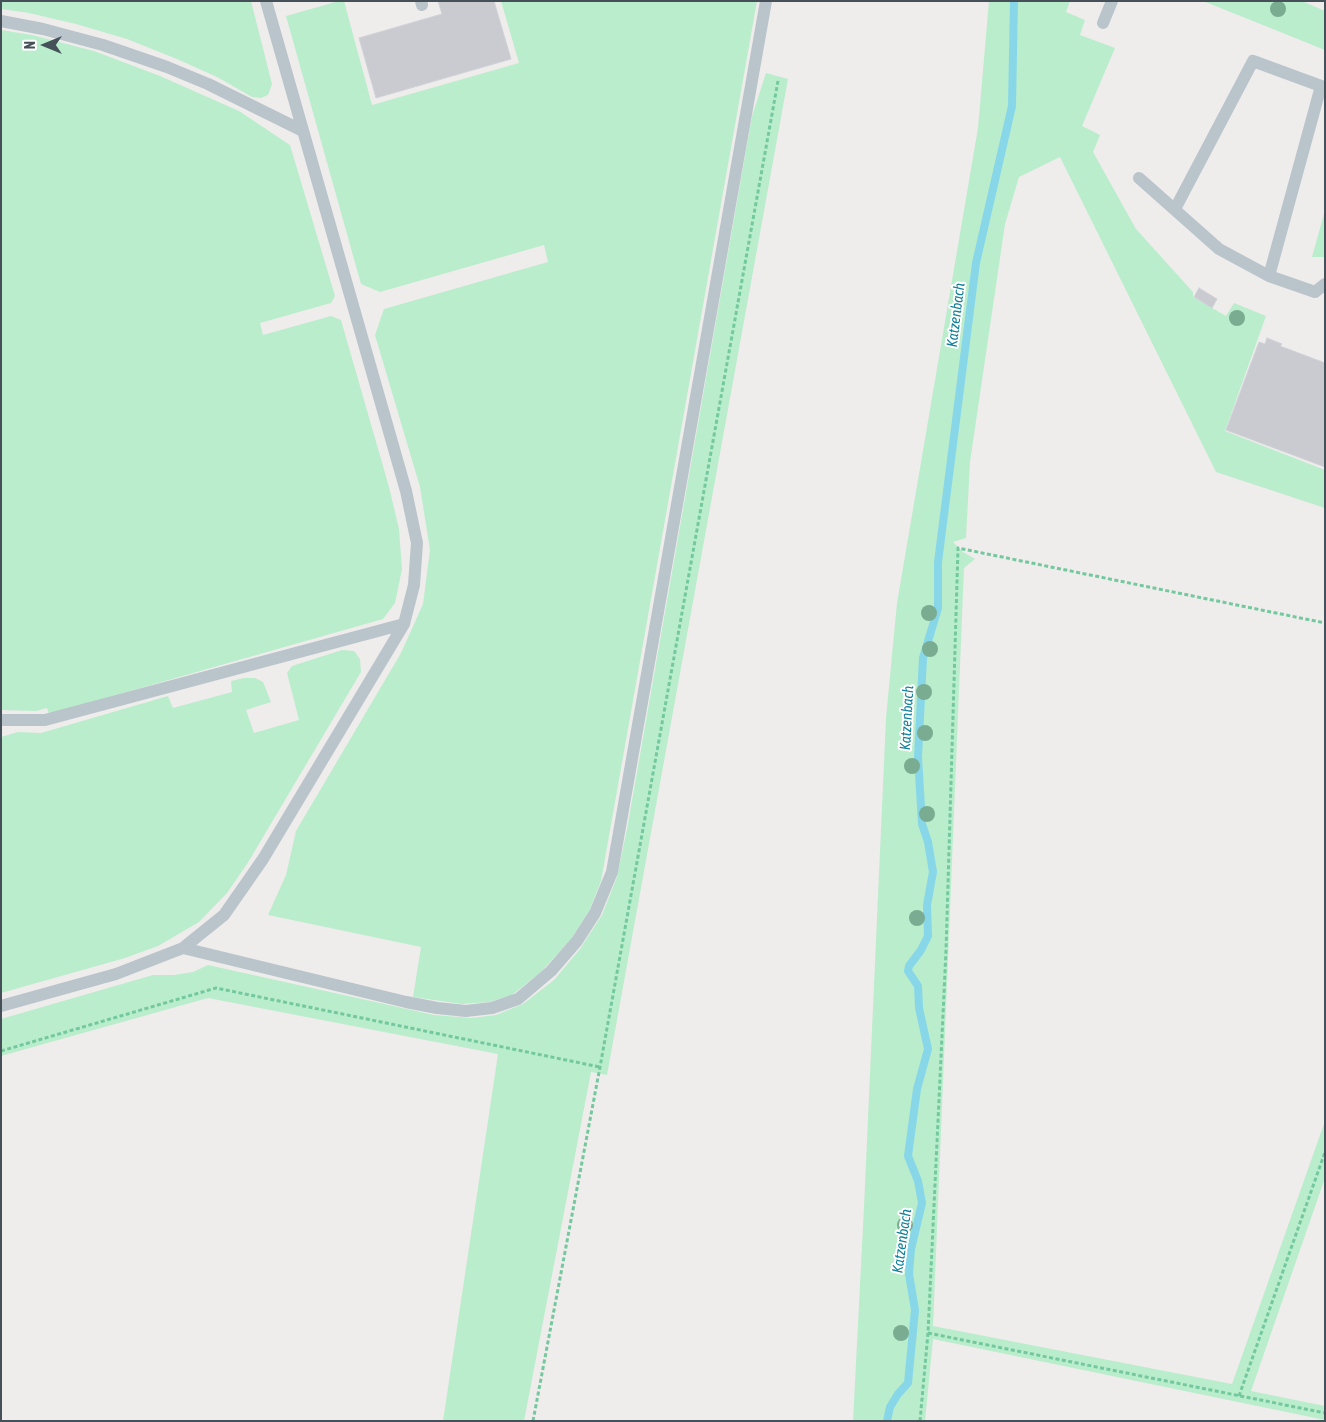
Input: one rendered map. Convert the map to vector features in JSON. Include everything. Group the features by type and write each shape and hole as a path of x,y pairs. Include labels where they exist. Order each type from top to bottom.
{"lane":[{"path":"1,1006 116,974 183,948 224,915 263,859 404,624 414,585 417,543 406,491 266,1"},
{"path":"183,948 406,1002 466,1011 492,1008 518,999 551,971 577,941 595,913 612,872 766,1"},
{"path":"1103,23 1112,1"},
{"path":"1,21 43,29 103,45 167,67 208,84 303,131"},
{"path":"1175,210 1253,61 1321,86 1269,276"},
{"path":"1139,178 1219,249 1269,276 1315,292 1325,284"},
{"path":"1,720 45,720 404,624"}],"path":[{"path":"533,1421 600,1067 778,81"},
{"path":"920,1421 928,1333 946,951 958,548 1325,623"},
{"path":"1,1051 216,988 600,1067"},
{"path":"1239,1396 1325,1152"},
{"path":"928,1333 1325,1413"}],"green space":[{"path":"1,1 251,1 272,84 268,95 261,98 252,97 217,77 127,39 76,24 29,13 1,9"},
{"path":"344,1 372,105 519,63 501,1 757,1 601,881 589,911 571,939 542,971 512,995 489,1002 462,1004 413,997 421,947 268,915 286,875 296,831 401,653 423,604 430,550 420,487 375,335 384,309 548,262 544,245 380,292 361,284 286,16"},
{"path":"989,1 1070,1 1066,12 1085,20 1080,35 1115,48 1082,126 1100,135 1093,152 1136,229 1193,292 1193,297 1226,316 1234,303 1266,316 1225,431 1325,470 1325,508 1216,472 1060,157 1019,177 1005,224 970,462 966,538 953,542 963,552 975,559 964,568 933,1326 1232,1384 1325,1121 1325,1178 1251,1391 1325,1406 1325,1420 933,1339 925,1421 853,1421 886,718 897,603 978,128"},
{"path":"1203,1 1302,1 1325,11 1325,50"},
{"path":"1,30 32,35 94,51 160,76 239,111 290,145 335,296 331,303 260,323 263,335 331,316 341,320 389,487 399,529 402,569 395,603 383,619 49,714 47,708 36,711 1,710"},
{"path":"766,73 788,79 607,1075 591,1072 524,1421 443,1421 498,1054 208,998 1,1056 1,1019 153,975 174,975 193,972 208,965 434,1015 471,1018 496,1015 523,1004 554,980 580,949 602,915 617,877 752,116"},
{"path":"1325,210 1325,257 1312,257"},
{"path":"342,650 354,651 360,659 361,672 247,864 227,893 199,922 158,946 125,958 1,993 1,737 18,732 41,733 168,696 173,708 232,692 231,681 244,678 255,678 263,682 271,702 246,710 254,733 299,720 287,673 292,666"}],"building":[{"path":"438,1 494,1 511,59 376,98 359,38 442,14"},
{"path":"1199,288 1217,299 1212,308 1194,297"},
{"path":"1267,338 1282,344 1280,346 1325,363 1325,467 1226,430 1259,342 1265,344"}],"waterway":[{"name":"Katzenbach","path":"887,1421 890,1407 908,1383 915,1310 909,1274 911,1249 922,1203 918,1181 908,1156 917,1089 928,1049 919,1008 918,986 908,971 909,966 921,950 928,936 927,905 933,872 928,842 922,824 918,757 923,658 938,608 938,562 976,263 1012,106 1014,1"}]}
